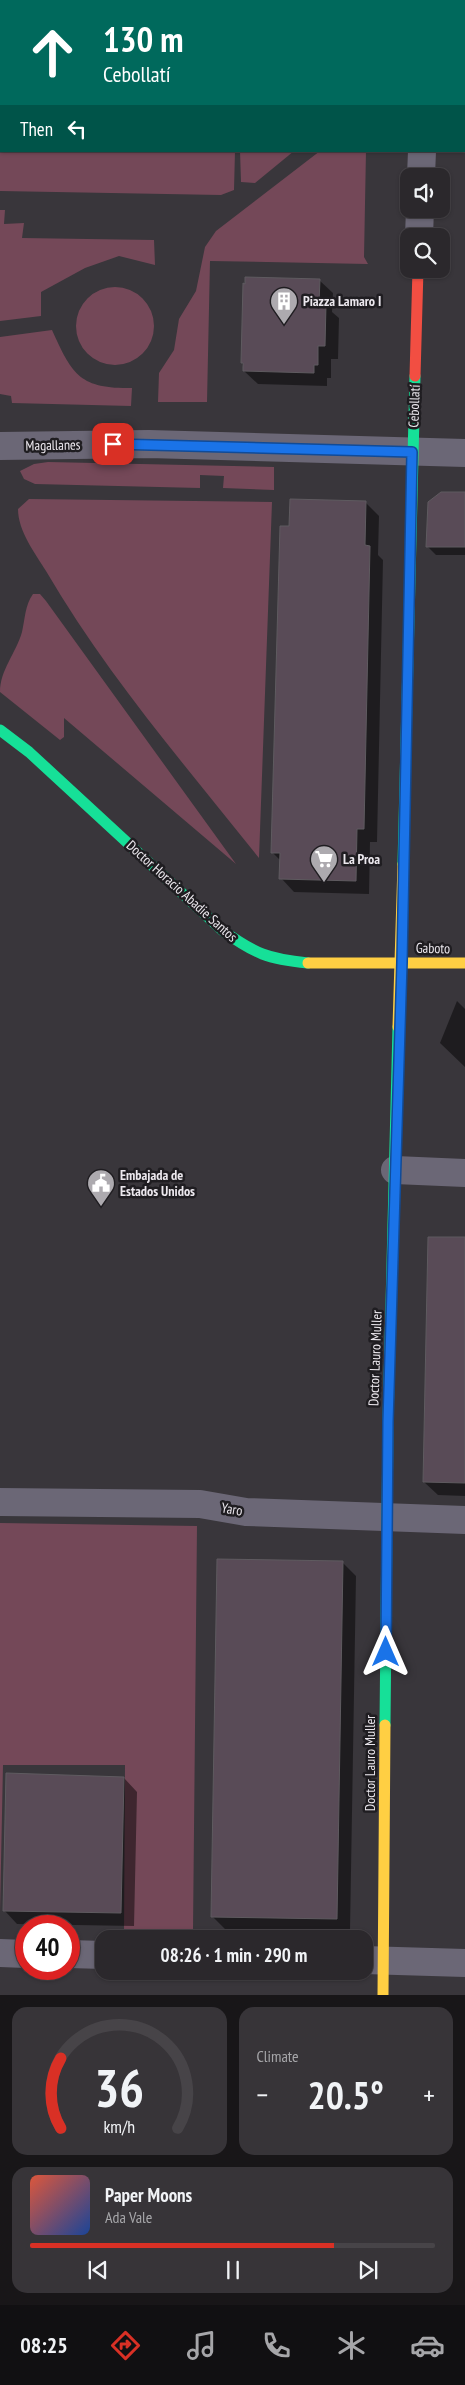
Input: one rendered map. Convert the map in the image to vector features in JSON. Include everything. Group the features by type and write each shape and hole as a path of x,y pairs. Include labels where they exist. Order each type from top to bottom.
{"street":[{"path":"421,168 422,152"},
{"name":"Cebollatí","path":"402,962 412,452 418,278"},
{"name":"Magallanes","path":"0,446 149,444 465,453"},
{"name":"Doctor Horacio Abadie Santos","path":"0,730 29,752 222,930 245,947 275,960 312,964 402,962"},
{"name":"Gaboto","path":"402,962 465,963"},
{"name":"Doctor Lauro Muller","path":"383,1995 374,1960 402,962"},
{"path":"395,1170 465,1173"},
{"name":"Yaro","path":"0,1502 200,1504 246,1512 465,1520"},
{"path":"0,1953 15,1954"},
{"path":"80,1954 95,1955"},
{"path":"374,1960 465,1963"}],"shaded area":[{"path":"0,152 235,152 234,190 221,195 0,191"},
{"path":"240,152 293,152 255,183 241,182"},
{"path":"319,152 366,152 364,257 368,264 210,261 207,402 158,402 159,373 174,350 179,319 196,291 205,247 216,231"},
{"path":"0,210 5,210 4,224 24,223 22,238 154,240 155,265 119,256 85,268 41,292 41,316 0,321"},
{"path":"115,287 130,290 142,299 151,311 154,326 151,341 142,353 130,362 115,365 100,362 88,353 79,341 76,326 79,311 88,299 100,290"},
{"path":"52,330 65,358 80,376 100,386 132,388 131,406 12,403 11,396 0,394 0,337"},
{"path":"48,462 274,467 274,490 223,488 224,476 200,475 200,488 35,484 24,479 20,471 34,464"},
{"path":"29,499 272,502 259,858 120,683 69,609 24,534 18,509"},
{"path":"33,594 40,594 46,601 236,864 64,718 64,737 60,740 0,692 5,669 22,632 27,607"},
{"path":"0,1523 197,1526 193,1930 124,1930 125,1765 3,1765 0,1912"}],"building":[{"name":"Piazza Lamaro I","path":"245,277 320,279 319,303 326,304 325,346 318,346 318,365 314,365 314,373 243,371 243,363 241,363 243,283 245,284"},
{"path":"441,492 465,492 465,547 426,547 428,502"},
{"path":"290,499 366,501 365,545 370,546 364,829 357,829 356,881 279,879 280,853 271,853 280,526 289,526"},
{"path":"428,1237 465,1237 465,1483 423,1482"},
{"path":"217,1559 343,1561 337,1919 211,1917"},
{"path":"6,1773 124,1777 121,1913 3,1911"}],"traffic: fast":[{"path":"403,864 415,376"},
{"path":"0,730 29,752 222,930 244,945 262,954 282,960 308,963"},
{"path":"385,1725 388,1422 398,1027"}],"traffic: slow":[{"path":"398,1027 403,864"},
{"path":"308,963 465,963"},
{"path":"383,1995 385,1725"}],"traffic: jam":[{"path":"415,376 418,278"}],"place":[{"name":"Piazza Lamaro I","path":"284,325"},
{"name":"La Proa","path":"324,883"},
{"name":"Embajada de Estados Unidos","path":"101,1207"}],"route":[{"path":"113,444 412,452 402,962 388,1422 386,1652"}]}
